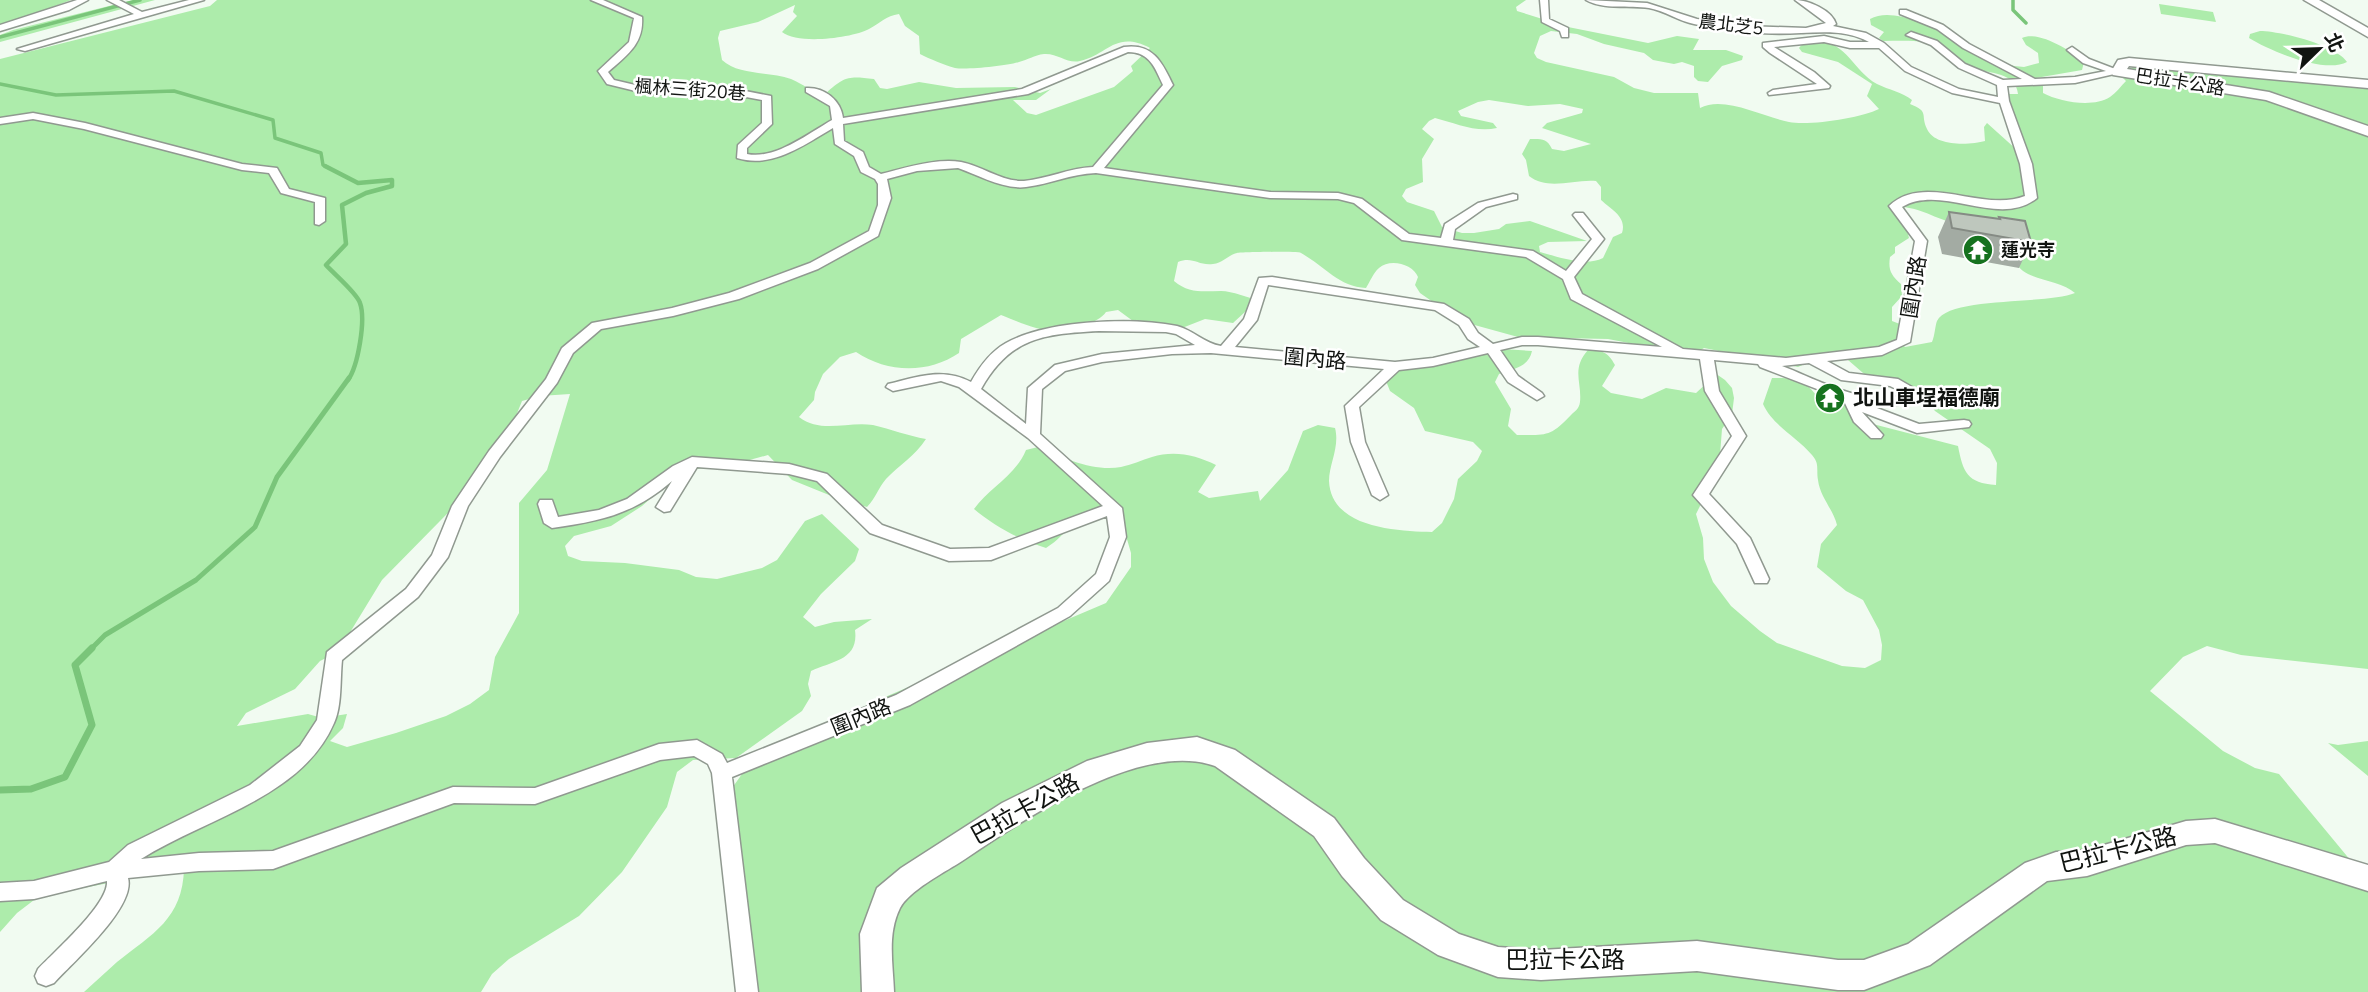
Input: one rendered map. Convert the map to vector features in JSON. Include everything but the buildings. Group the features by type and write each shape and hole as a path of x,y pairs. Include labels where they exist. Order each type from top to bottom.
{"main road":[{"path":"2310,0 2368,33"},
{"name":"巴拉卡公路","path":"2368,84 2129,62 2123,63 2118,72 2269,96 2368,131"},
{"name":"巴拉卡公路","path":"878,992 876,934 888,898 912,877 1012,812 1097,769 1147,754 1197,748 1225,758 1324,827 1353,867 1392,910 1449,945 1498,962 1541,965 1697,956 1838,975 1864,975 1919,955 2036,872 2056,864 2087,863 2186,833 2215,831 2368,878"}],"street":[{"path":"0,27 66,8 84,0"},
{"path":"111,0 138,13 200,0"},
{"path":"22,49 175,0"},
{"name":"楓林三街20巷","path":"594,0 638,17 640,28 636,42 603,71 611,82 648,91 730,91 767,98 768,124 742,146 741,156 751,159 780,153 836,122"},
{"path":"1544,0 1545,20 1564,30 1564,35"},
{"name":"農北芝5","path":"1590,0 1609,5 1655,7 1696,22 1753,30 1827,27 1863,35 1881,45 1908,69 1956,90 2004,101"},
{"path":"1798,0 1829,19 1831,24 1827,27"},
{"path":"1903,12 1940,27 1966,46 2036,82"},
{"path":"1911,35 1934,43 1962,66 2002,83 2036,82 2118,72"},
{"path":"1773,93 1825,86 1811,72 1776,55 1766,46 1824,39 1850,45 1881,45"},
{"path":"836,122 1024,92 1127,49 1146,52 1155,58 1168,85 1096,170"},
{"path":"2072,50 2086,61 2118,72"},
{"name":"圍內路","path":"1033,435 1035,388 1060,368 1102,358 1172,350 1217,350 1395,366 1433,362 1522,341 1786,362 1882,351 1903,342 1921,241 1895,206 1902,200 1919,196 2003,204 2023,204 2031,198 2026,164 2004,101 2002,83"},
{"path":"810,90 834,101 838,106 836,122 839,142 859,154 862,167 869,174 880,177 917,168 959,165 1011,183 1025,184 1073,171 1096,170 1270,195 1348,198 1358,201 1406,237 1529,254 1568,277 1576,296 1686,354"},
{"path":"0,121 33,117 85,126 242,167 273,170 285,191 321,200 319,221"},
{"path":"115,870 135,851 257,791 307,751 326,721 333,657 412,593 440,557 460,506 494,454 552,380 567,351 597,326 673,312 734,296 814,266 874,233 886,200 885,186 880,177"},
{"path":"1446,243 1449,227 1482,205 1513,197"},
{"path":"1568,277 1598,239 1579,215"},
{"path":"973,391 992,359 1019,340 1045,331 1166,328 1180,331 1217,350 1250,320 1263,281 1272,281 1439,307 1464,322 1473,336 1492,349 1513,379 1537,396"},
{"path":"1706,356 1712,391 1739,436 1701,495 1744,542 1761,579"},
{"path":"1761,360 1768,367 1850,397 1880,402 1906,400 1917,394 1893,382 1846,377 1814,359"},
{"path":"1380,495 1358,442 1352,406 1395,366"},
{"path":"546,504 552,523 604,515 643,497 675,469 692,462 789,469 822,477 876,529 948,555 991,554 1114,508 1033,435 961,382 943,377 893,387"},
{"path":"1850,397 1864,408 1917,429 1964,424"},
{"path":"1850,397 1852,410 1864,426 1876,435"},
{"path":"664,507 692,462"},
{"name":"圍內路","path":"722,773 903,700 1064,612 1103,577 1118,537 1114,508"},
{"path":"0,892 34,890 115,870 199,862 273,860 453,795 535,796 659,752 697,748 715,759 722,773 747,992"},
{"path":"46,975 110,908 119,885 115,870"}],"green space":[{"path":"0,0 71,0 0,27"},
{"path":"133,0 155,0 0,42 0,35 13,30"},
{"path":"217,0 1526,0 1516,7 1517,11 1568,27 1648,43 1677,36 1699,39 1693,50 1726,50 1743,56 1742,60 1722,66 1708,82 1698,81 1694,77 1694,66 1682,62 1674,64 1653,60 1644,53 1604,44 1577,34 1551,31 1540,36 1534,53 1537,58 1546,62 1614,77 1634,88 1654,93 1698,93 1700,108 1720,104 1732,105 1789,122 1835,120 1879,109 1867,96 1872,84 1838,62 1802,52 1799,48 1807,43 1824,42 1841,50 1877,84 1912,100 1910,104 1922,111 1927,129 1937,139 1962,144 1985,141 1984,127 1987,123 2017,150 2028,152 2021,143 2011,107 1996,94 2018,94 2013,81 1967,65 1949,54 1947,48 1939,45 1915,41 1883,41 1879,38 1884,32 1871,25 1870,19 1885,15 1921,23 2014,66 2024,67 2039,63 2038,53 2026,45 2022,38 2029,36 2045,39 2072,52 2084,62 2082,70 2036,78 2043,84 2043,93 2076,102 2095,102 2110,97 2126,81 2120,75 2134,66 2368,87 2368,669 2241,655 2207,646 2183,657 2150,691 2223,751 2255,768 2279,774 2368,878 2368,992 759,992 726,812 730,791 742,774 762,761 805,749 844,728 878,700 1106,603 1131,567 1131,553 1120,515 1106,506 1086,513 1046,548 1009,532 974,509 1016,467 1026,450 1042,446 1080,463 1101,468 1125,466 1160,455 1193,456 1216,465 1198,492 1209,498 1258,491 1260,501 1288,470 1303,431 1318,425 1335,428 1336,442 1329,481 1333,497 1341,509 1369,524 1432,532 1442,523 1454,499 1458,479 1477,461 1482,451 1473,442 1425,431 1414,408 1390,391 1386,381 1391,370 1447,363 1502,349 1532,351 1528,361 1499,374 1495,382 1511,409 1508,426 1517,435 1553,431 1578,408 1580,363 1588,350 1604,353 1615,365 1602,386 1611,393 1642,399 1666,388 1696,393 1710,380 1712,371 1732,388 1734,398 1732,414 1722,429 1719,468 1696,514 1703,538 1704,559 1713,582 1731,606 1777,643 1842,666 1865,668 1881,660 1879,630 1863,600 1846,591 1817,567 1821,544 1837,525 1819,486 1814,458 1773,419 1763,404 1772,378 1802,382 1822,404 1847,405 1865,422 1958,446 1968,475 1979,482 1996,485 1997,463 1990,449 1935,411 1919,392 1870,379 1848,360 1832,356 1818,358 1798,367 1704,348 1696,353 1669,345 1639,345 1608,339 1518,337 1460,321 1420,293 1415,285 1418,277 1415,272 1401,264 1384,265 1375,272 1366,288 1356,287 1339,280 1301,253 1281,252 1237,253 1213,264 1188,260 1178,262 1174,281 1185,288 1197,291 1226,291 1259,300 1256,307 1246,311 1233,323 1205,319 1182,328 1137,324 1118,310 1106,312 1097,320 1083,326 1049,331 1001,315 961,339 959,353 934,365 894,367 868,359 856,352 840,357 823,374 814,400 799,417 816,425 873,425 926,439 886,479 867,507 792,480 768,455 735,464 682,471 642,506 611,526 574,536 565,546 568,556 582,561 679,570 696,577 717,579 762,568 777,560 805,521 822,514 859,549 855,561 821,594 803,617 815,627 834,622 872,619 855,630 853,648 849,654 811,671 808,684 811,696 802,711 736,758 693,760 677,772 667,807 622,872 579,916 509,959 492,974 481,992 84,992 153,933 172,913 182,886 184,868 38,897 17,913 0,932 0,59 210,6","holes":["795,5 793,12 797,16 782,32 800,38 825,39 861,32 899,14 905,26 919,36 920,54 955,68 1005,65 1044,54 1080,61 1112,45 1128,42 1150,48 1131,66 1133,71 1114,87 1036,115 1027,113 1013,100 1036,100 1051,89 1040,93 1015,87 956,88 919,82 887,89 880,88 874,79 858,78 842,81 825,94 791,79 737,69 722,60 718,38 720,31 758,22","1489,100 1528,106 1560,104 1583,109 1582,113 1547,123 1542,128 1591,144 1564,151 1552,149 1543,140 1530,139 1522,154 1529,176 1536,180 1553,184 1596,181 1601,187 1601,200 1618,214 1623,227 1622,233 1613,237 1603,258 1588,262 1540,252 1539,246 1548,242 1587,241 1530,221 1474,233 1462,233 1442,227 1434,211 1407,202 1402,196 1406,189 1423,182 1422,159 1434,139 1422,129 1429,121 1435,118 1473,128 1497,128 1493,123 1461,116 1458,111","1901,207 1959,223 1994,218 2009,221 2018,224 2016,254 2020,269 2075,293 2061,297 1960,308 1945,313 1937,321 1932,342 1905,347 1897,339 1905,326 1892,321 1892,307 1902,296 1901,284 1891,272 1889,262 1895,253 1895,247 1909,238","570,394 547,470 519,503 519,613 495,657 489,690 470,704 446,716 347,747 330,741 343,728 347,714 322,718 308,714 237,726 246,713 295,689 320,661 338,652 382,580 497,463 522,401 540,396"]},
{"path":"2159,4 2213,12 2216,22 2161,14"},
{"path":"2260,31 2293,36 2320,45 2332,50 2347,62 2325,65 2283,54 2249,38 2250,34"},
{"path":"2368,741 2368,776 2328,743 2338,745"}],"waterway":[{"path":"0,37 140,0"},
{"path":"2013,0 2013,10 2026,23"},
{"path":"0,84 56,95 174,91 273,120 275,138 321,153 325,166"},
{"path":"325,166 329,168"},
{"path":"325,166 358,183 392,180 392,186 366,193 342,205 346,244 326,265 355,294 362,311 360,343 348,380"},
{"path":"0,790 31,789 65,777 92,725 75,665 105,635 196,580 255,527 277,477 349,378"}],"place":[{"name":"蓮光寺","path":"1978,250"},
{"name":"北山車埕福德廟","path":"1830,398"}]}
